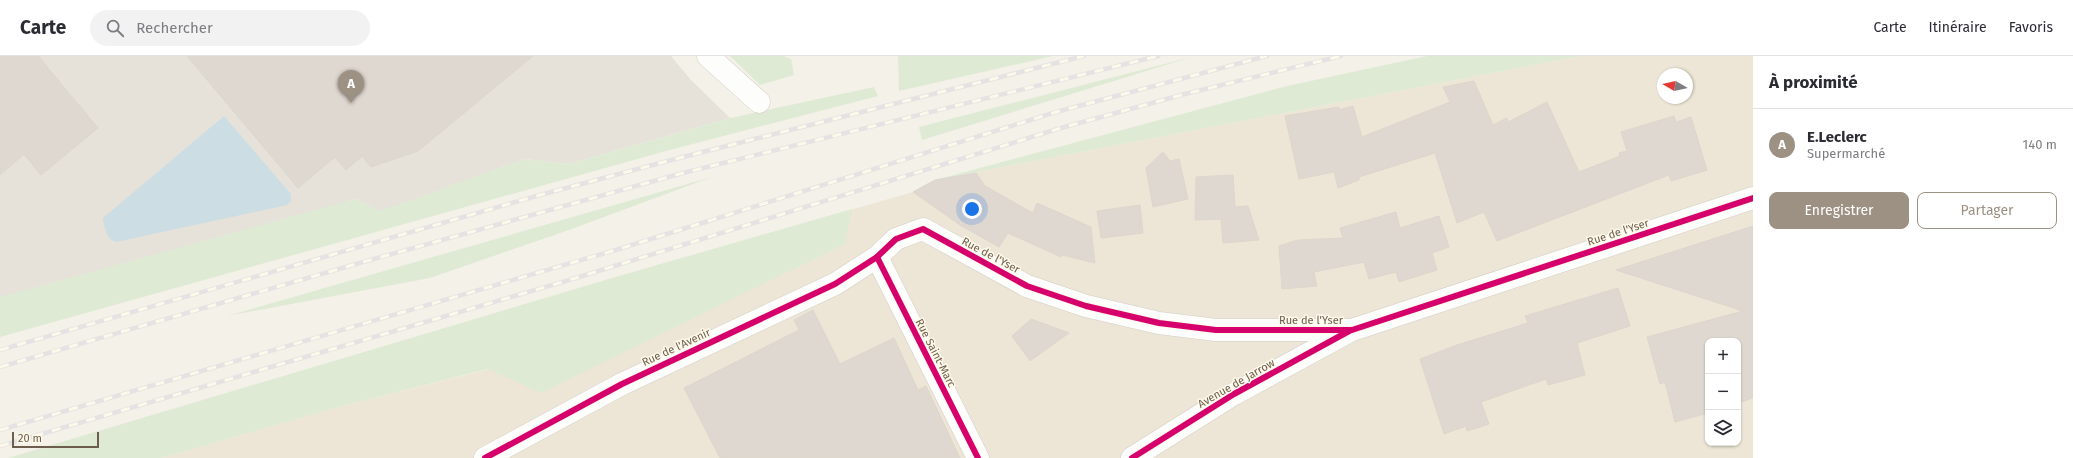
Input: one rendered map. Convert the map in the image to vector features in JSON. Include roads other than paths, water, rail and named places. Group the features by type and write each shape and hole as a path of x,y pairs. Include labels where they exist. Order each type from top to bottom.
{"street":[{"path":"708,56 759,102"},
{"name":"Rue de l'Yser","path":"877,257 896,239 923,229 1027,286 1086,306 1144,320 1216,330 1352,330 1753,198"},
{"name":"Rue de l'Avenir","path":"485,458 622,384 835,284 877,257"},
{"name":"Rue Saint-Marc","path":"877,257 978,458"},
{"name":"Avenue de Jarrow","path":"1132,458 1234,394 1352,330"}],"railway":[{"path":"0,350 540,195 679,158 1084,56"},
{"path":"0,367 356,264 683,173 1158,56"},
{"path":"0,430 619,249 1056,112 1267,56"},
{"path":"0,446 566,281 1061,128 1185,94 1341,56"}],"place":[{"name":"E.Leclerc","path":"351,103"}]}
